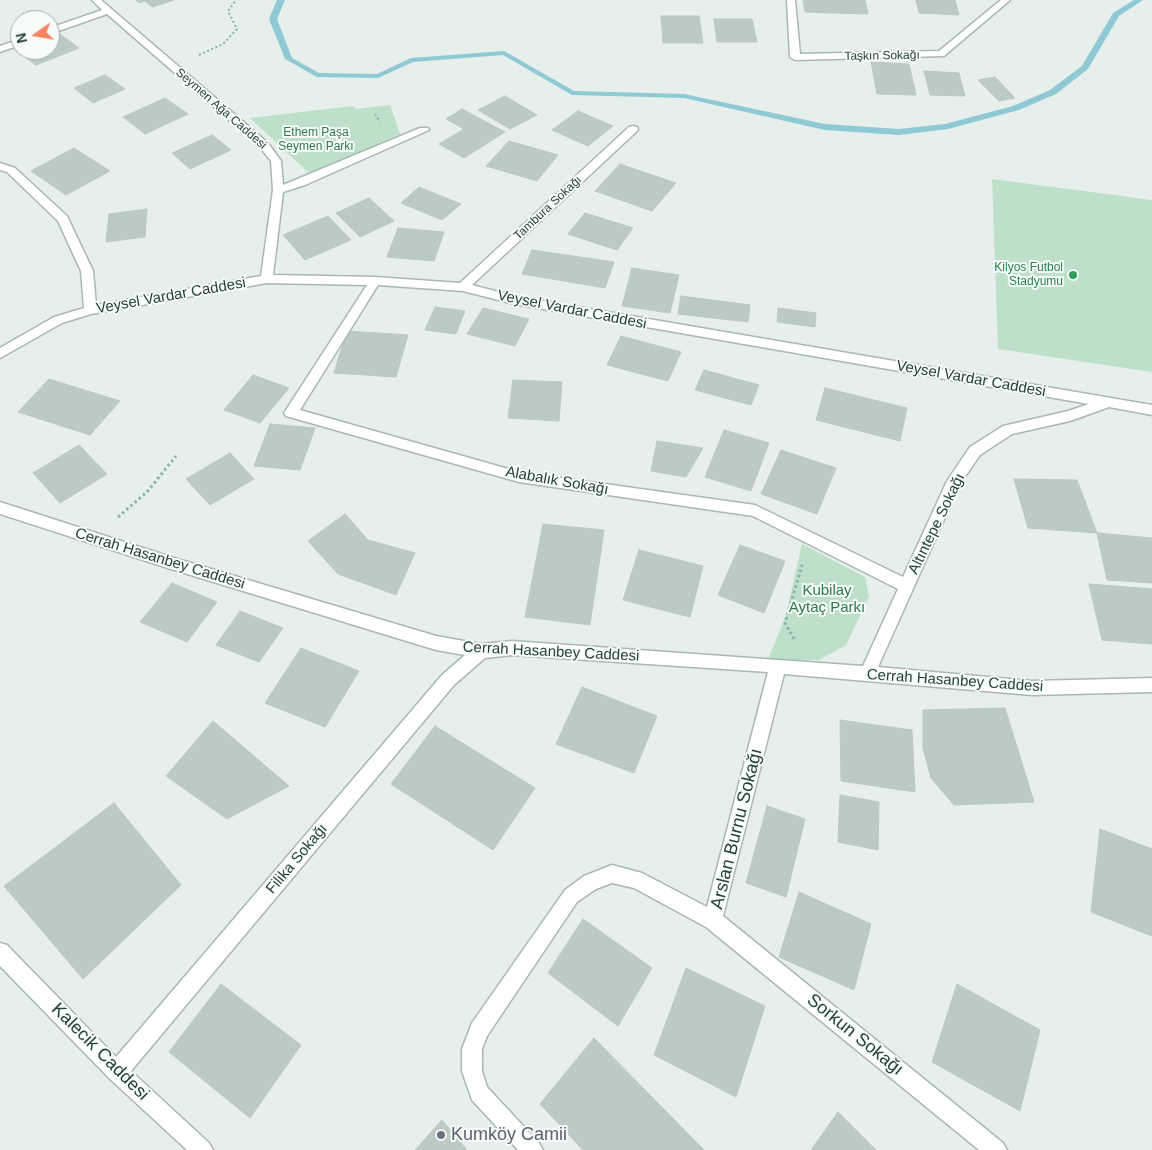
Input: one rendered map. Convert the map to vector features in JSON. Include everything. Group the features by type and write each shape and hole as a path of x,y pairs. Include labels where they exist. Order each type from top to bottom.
{"street":[{"name":"Seymen Ağa Caddesi","path":"96,0 264,144 276,161 278,190 267,279"},
{"name":"Taşkın Sokağı","path":"791,0 795,57 941,54 1006,0"},
{"path":"60,28 108,11"},
{"name":"Tambura Sokağı","path":"463,287 633,129"},
{"path":"278,190 301,183 424,130"},
{"path":"0,166 11,170 63,219 87,272 90,310"},
{"name":"Veysel Vardar Caddesi","path":"0,354 58,320 90,310 267,279 375,281 463,287 514,300 1152,410"},
{"name":"Alabalık Sokağı","path":"375,281 291,413 519,477 755,511 907,586"},
{"name":"Altıntepe Sokağı","path":"867,674 954,480 975,451 1008,430 1070,416 1108,402"},
{"name":"Cerrah Hasanbey Caddesi","path":"0,508 93,539 426,640 481,651 512,648 778,666 1032,688 1152,685"},
{"name":"Filika Sokağı","path":"117,1072 448,680 481,651"},
{"name":"Arslan Burnu Sokağı","path":"532,1150 479,1093 472,1071 472,1049 479,1030 571,896 590,882 612,874 636,879 714,920 778,666"},
{"name":"Sorkun Sokağı","path":"714,920 996,1150"},
{"name":"Kalecik Caddesi","path":"0,952 117,1072 202,1150"}],"path":[{"path":"173,67 223,44 237,29 228,11 236,0"},
{"path":"93,539 147,492 176,456"},
{"path":"798,579 785,623 807,661 821,670"}],"green space":[{"name":"Ethem Paşa Seymen Parkı","path":"390,105 400,134 310,174 250,118 353,106 356,109"},
{"name":"Kilyos Futbol Stadyumu","path":"992,179 1152,200 1152,372 998,349"},
{"name":"Kubilay Aytaç Parkı","path":"802,544 865,577 869,597 846,645 819,660 768,660 786,615"}],"building":[{"path":"136,0 174,0 152,7 145,1 139,3"},
{"path":"803,0 865,0 868,14 805,12"},
{"path":"916,0 955,0 959,15 919,13"},
{"path":"661,16 699,16 703,43 663,43"},
{"path":"714,19 752,19 757,42 717,42"},
{"path":"60,34 79,48 60,56"},
{"path":"29,60 49,60 36,65"},
{"path":"871,62 909,64 916,95 877,94"},
{"path":"924,71 959,73 965,96 930,95"},
{"path":"105,75 125,89 93,103 74,88"},
{"path":"995,77 1015,98 999,101 978,80"},
{"path":"505,96 537,115 510,129 478,110"},
{"path":"165,98 188,114 145,134 123,117"},
{"path":"462,109 505,132 464,158 439,144 464,129 446,119"},
{"path":"578,111 613,126 588,146 552,130"},
{"path":"212,135 231,150 190,169 172,153"},
{"path":"509,141 558,155 537,181 486,166"},
{"path":"74,148 110,171 66,195 31,171"},
{"path":"620,164 676,183 652,211 595,191"},
{"path":"419,187 461,204 442,220 401,203"},
{"path":"369,198 394,221 360,237 336,213"},
{"path":"147,209 145,237 106,242 109,214"},
{"path":"585,213 633,228 617,250 568,234"},
{"path":"328,216 351,240 305,260 283,235"},
{"path":"398,228 444,232 434,261 387,257"},
{"path":"532,250 614,262 605,288 522,274"},
{"path":"632,268 679,275 670,313 622,306"},
{"path":"681,296 750,305 748,322 678,314"},
{"path":"435,307 465,311 456,334 425,330"},
{"path":"483,308 529,319 515,346 467,334"},
{"path":"778,308 816,313 815,327 777,322"},
{"path":"347,331 408,335 396,377 334,373"},
{"path":"621,336 681,352 668,381 607,365"},
{"path":"704,370 759,385 751,405 695,390"},
{"path":"253,375 289,388 260,423 224,410"},
{"path":"49,379 120,401 90,435 18,412"},
{"path":"513,380 562,382 559,421 508,418"},
{"path":"825,388 907,408 900,441 816,420"},
{"path":"270,424 315,428 300,470 254,466"},
{"path":"724,430 769,443 751,491 705,477"},
{"path":"657,441 703,448 686,477 651,471"},
{"path":"79,445 107,474 60,503 33,473"},
{"path":"781,450 836,468 817,514 761,494"},
{"path":"230,453 254,479 210,505 186,479"},
{"path":"1014,479 1077,480 1097,533 1028,528"},
{"path":"345,514 368,540 415,553 396,595 338,574 308,541"},
{"path":"543,524 604,530 590,625 525,617"},
{"path":"1097,533 1152,538 1152,583 1107,580"},
{"path":"740,545 785,561 764,613 718,595"},
{"path":"639,550 703,566 690,617 623,600"},
{"path":"172,583 217,602 187,642 140,622"},
{"path":"1089,584 1152,589 1152,644 1102,640"},
{"path":"240,611 283,628 259,662 216,645"},
{"path":"301,648 359,671 325,727 265,703"},
{"path":"582,687 657,716 634,773 556,744"},
{"path":"1005,708 1034,802 954,805 931,778 923,748 923,710"},
{"path":"840,720 912,730 915,792 841,781"},
{"path":"213,721 289,786 227,819 166,776"},
{"path":"435,726 535,788 493,850 391,784"},
{"path":"840,795 879,802 878,850 838,842"},
{"path":"114,803 181,885 83,979 4,886"},
{"path":"767,806 805,819 786,897 746,883"},
{"path":"1100,829 1152,849 1152,936 1091,912"},
{"path":"799,892 871,924 854,990 779,957"},
{"path":"583,919 652,968 618,1026 548,973"},
{"path":"686,968 765,1006 736,1097 654,1055"},
{"path":"221,984 301,1045 250,1118 169,1052"},
{"path":"957,984 1040,1030 1020,1111 932,1062"},
{"path":"594,1038 704,1150 583,1150 540,1104"},
{"path":"838,1112 876,1150 811,1150"},
{"name":"Kumköy Camii","path":"442,1120 467,1150 415,1150"}],"waterway":[{"path":"281,0 273,19 289,59 317,75 378,76 411,60 504,53 572,93 684,96 825,127 899,132 945,127 1016,108 1053,92 1085,67 1116,15 1139,0"}],"place":[{"name":"Kilyos Futbol Stadyumu","path":"1073,275"},
{"name":"Kumköy Camii","path":"441,1135"}]}
